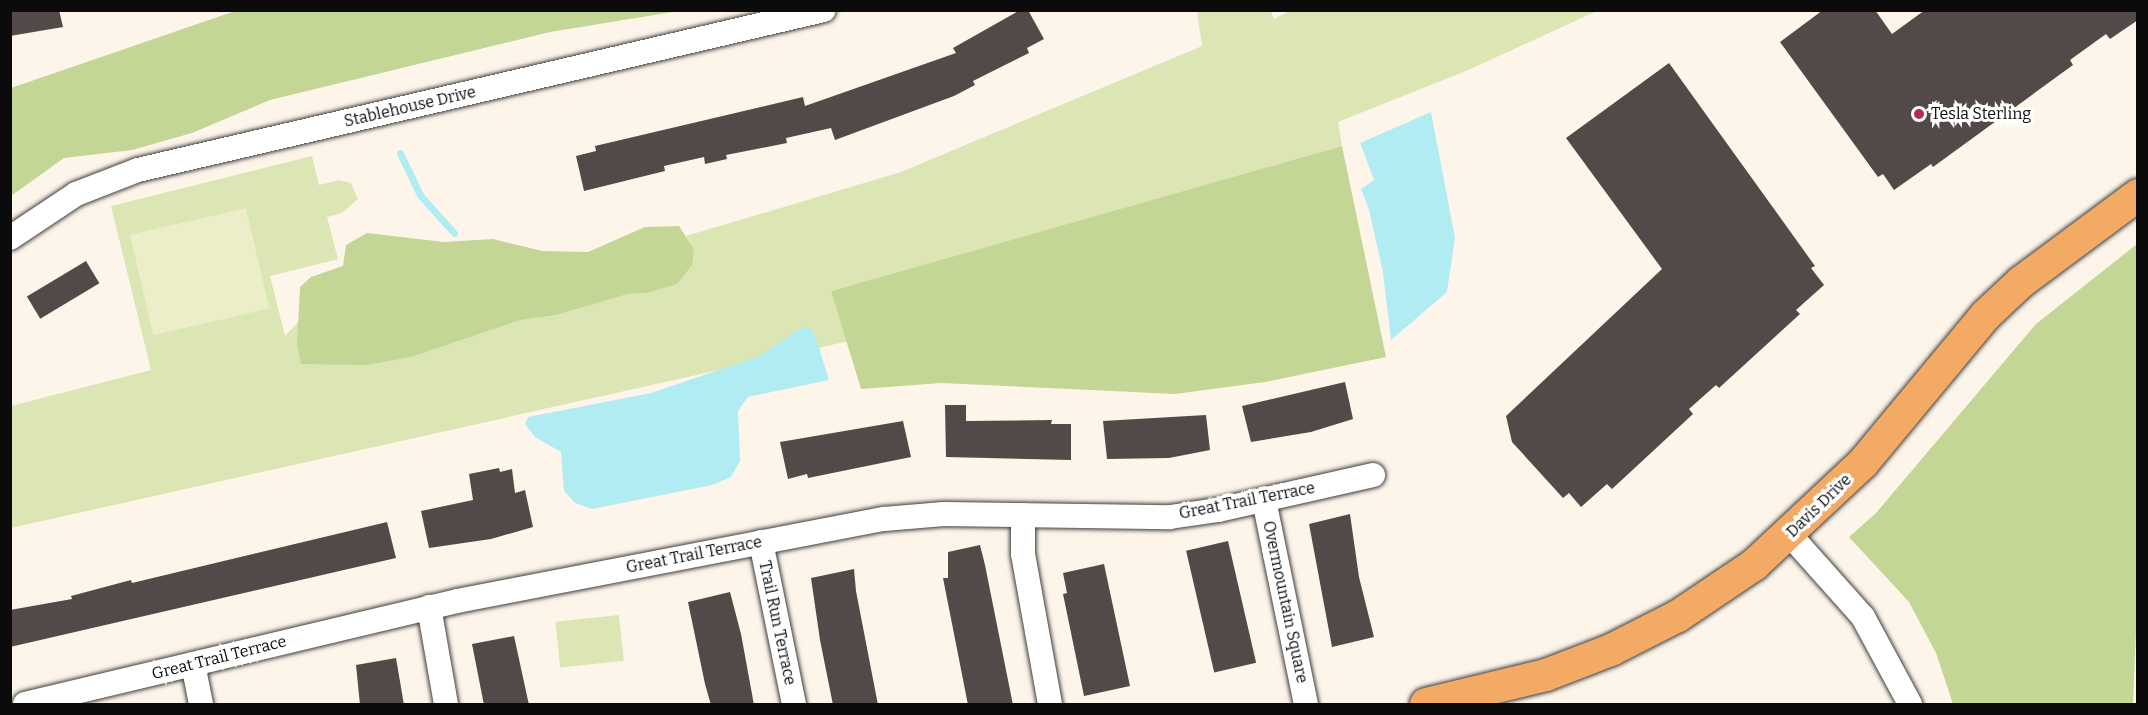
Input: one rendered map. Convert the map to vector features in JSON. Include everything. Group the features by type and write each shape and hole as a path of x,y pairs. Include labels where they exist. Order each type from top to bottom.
{"main road":[{"name":"Davis Drive","path":"1426,705 1546,675 1611,650 1678,616 1754,565 1790,535 1863,462 1986,315 2021,282 2138,195"}],"street":[{"name":"Stablehouse Drive","path":"10,238 76,194 138,170 824,10"},
{"name":"Great Trail Terrace","path":"25,705 429,607 884,519 944,514 1170,517 1264,500 1373,475"},
{"name":"Overmountain Square","path":"1264,500 1306,705"},
{"path":"1023,515 1023,554 1050,705"},
{"path":"1790,535 1863,617 1910,705"},
{"name":"Trail Run Terrace","path":"761,542 794,705"},
{"path":"429,607 446,705"},
{"path":"193,664 201,705"}],"green space":[{"path":"1291,10 1597,11 1466,71 1338,122 1342,146 831,291 849,341 11,528 11,406 151,370 111,206 312,156 319,185 339,180 351,183 358,199 342,213 327,217 338,259 270,276 285,336 301,319 297,345 411,357 521,320 557,315 628,294 646,293 694,249 686,236 901,172 1202,46 1197,11 1271,11 1274,19"},
{"path":"235,11 679,11 550,32 270,100 192,133 132,150 64,158 11,196 11,88"},
{"path":"1342,146 1386,357 1265,382 1175,394 941,383 861,389 831,291"},
{"path":"246,208 269,308 153,335 130,235"},
{"path":"679,226 694,249 692,265 677,284 646,293 628,294 557,315 521,320 411,357 366,365 301,364 297,345 300,287 311,277 343,266 346,245 367,233 444,242 493,239 542,251 588,252 645,227"},
{"path":"2137,244 2138,582 2133,704 1953,704 1936,653 1909,602 1849,537 1876,513 2036,324"},
{"path":"619,615 624,661 560,667 555,622"}],"water":[{"path":"1431,112 1455,238 1447,292 1391,340 1383,272 1369,210 1361,189 1374,180 1360,143"},
{"path":"802,327 811,329 829,380 748,397 738,411 740,461 731,477 712,485 592,509 575,503 564,491 561,452 535,437 525,424 528,417 651,393 760,356"}],"building":[{"path":"10,10 59,10 63,27 10,36"},
{"path":"1020,10 1028,10 1044,39 1027,48 1029,53 973,81 975,85 954,96 835,140 831,128 786,138 787,143 726,155 727,159 705,164 704,157 664,166 665,171 584,191 576,156 596,151 595,146 803,97 805,106 956,53 953,48"},
{"name":"Tesla Sterling","path":"1823,10 1875,10 1892,34 1925,10 2138,10 2138,20 2110,39 2106,34 2070,60 2073,65 1933,167 1931,164 1894,190 1883,174 1878,177 1780,42"},
{"path":"1669,63 1815,266 1811,268 1824,285 1796,310 1800,314 1719,388 1716,385 1689,409 1693,414 1612,489 1607,484 1581,507 1569,493 1563,498 1512,442 1506,416 1662,269 1566,138"},
{"path":"86,261 99,283 40,319 27,297"},
{"path":"1345,382 1353,419 1311,432 1251,442 1242,406"},
{"path":"945,405 966,405 966,421 1052,420 1051,424 1071,424 1071,460 946,457"},
{"path":"1206,415 1210,450 1169,458 1107,459 1103,421"},
{"path":"903,421 911,457 808,478 807,474 788,479 780,442"},
{"path":"499,468 500,472 512,469 515,493 525,490 533,527 491,539 429,548 421,511 473,500 469,474"},
{"path":"1350,514 1359,577 1374,637 1332,647 1309,524"},
{"path":"387,522 396,558 10,647 10,610 72,599 71,596 131,580 132,583"},
{"path":"1228,541 1256,663 1214,672 1186,551"},
{"path":"980,545 1013,705 968,705 943,578 948,578 948,552"},
{"path":"1104,564 1130,686 1084,696 1063,594 1067,593 1063,573"},
{"path":"854,569 856,591 878,705 833,705 820,640 811,578"},
{"path":"730,592 741,634 754,705 711,705 705,684 688,602"},
{"path":"514,636 529,705 484,705 472,644"},
{"path":"396,658 404,705 360,705 356,665"}],"waterway":[{"path":"400,153 420,195 454,233"}],"place":[{"name":"Tesla Sterling","path":"1919,114"}]}
